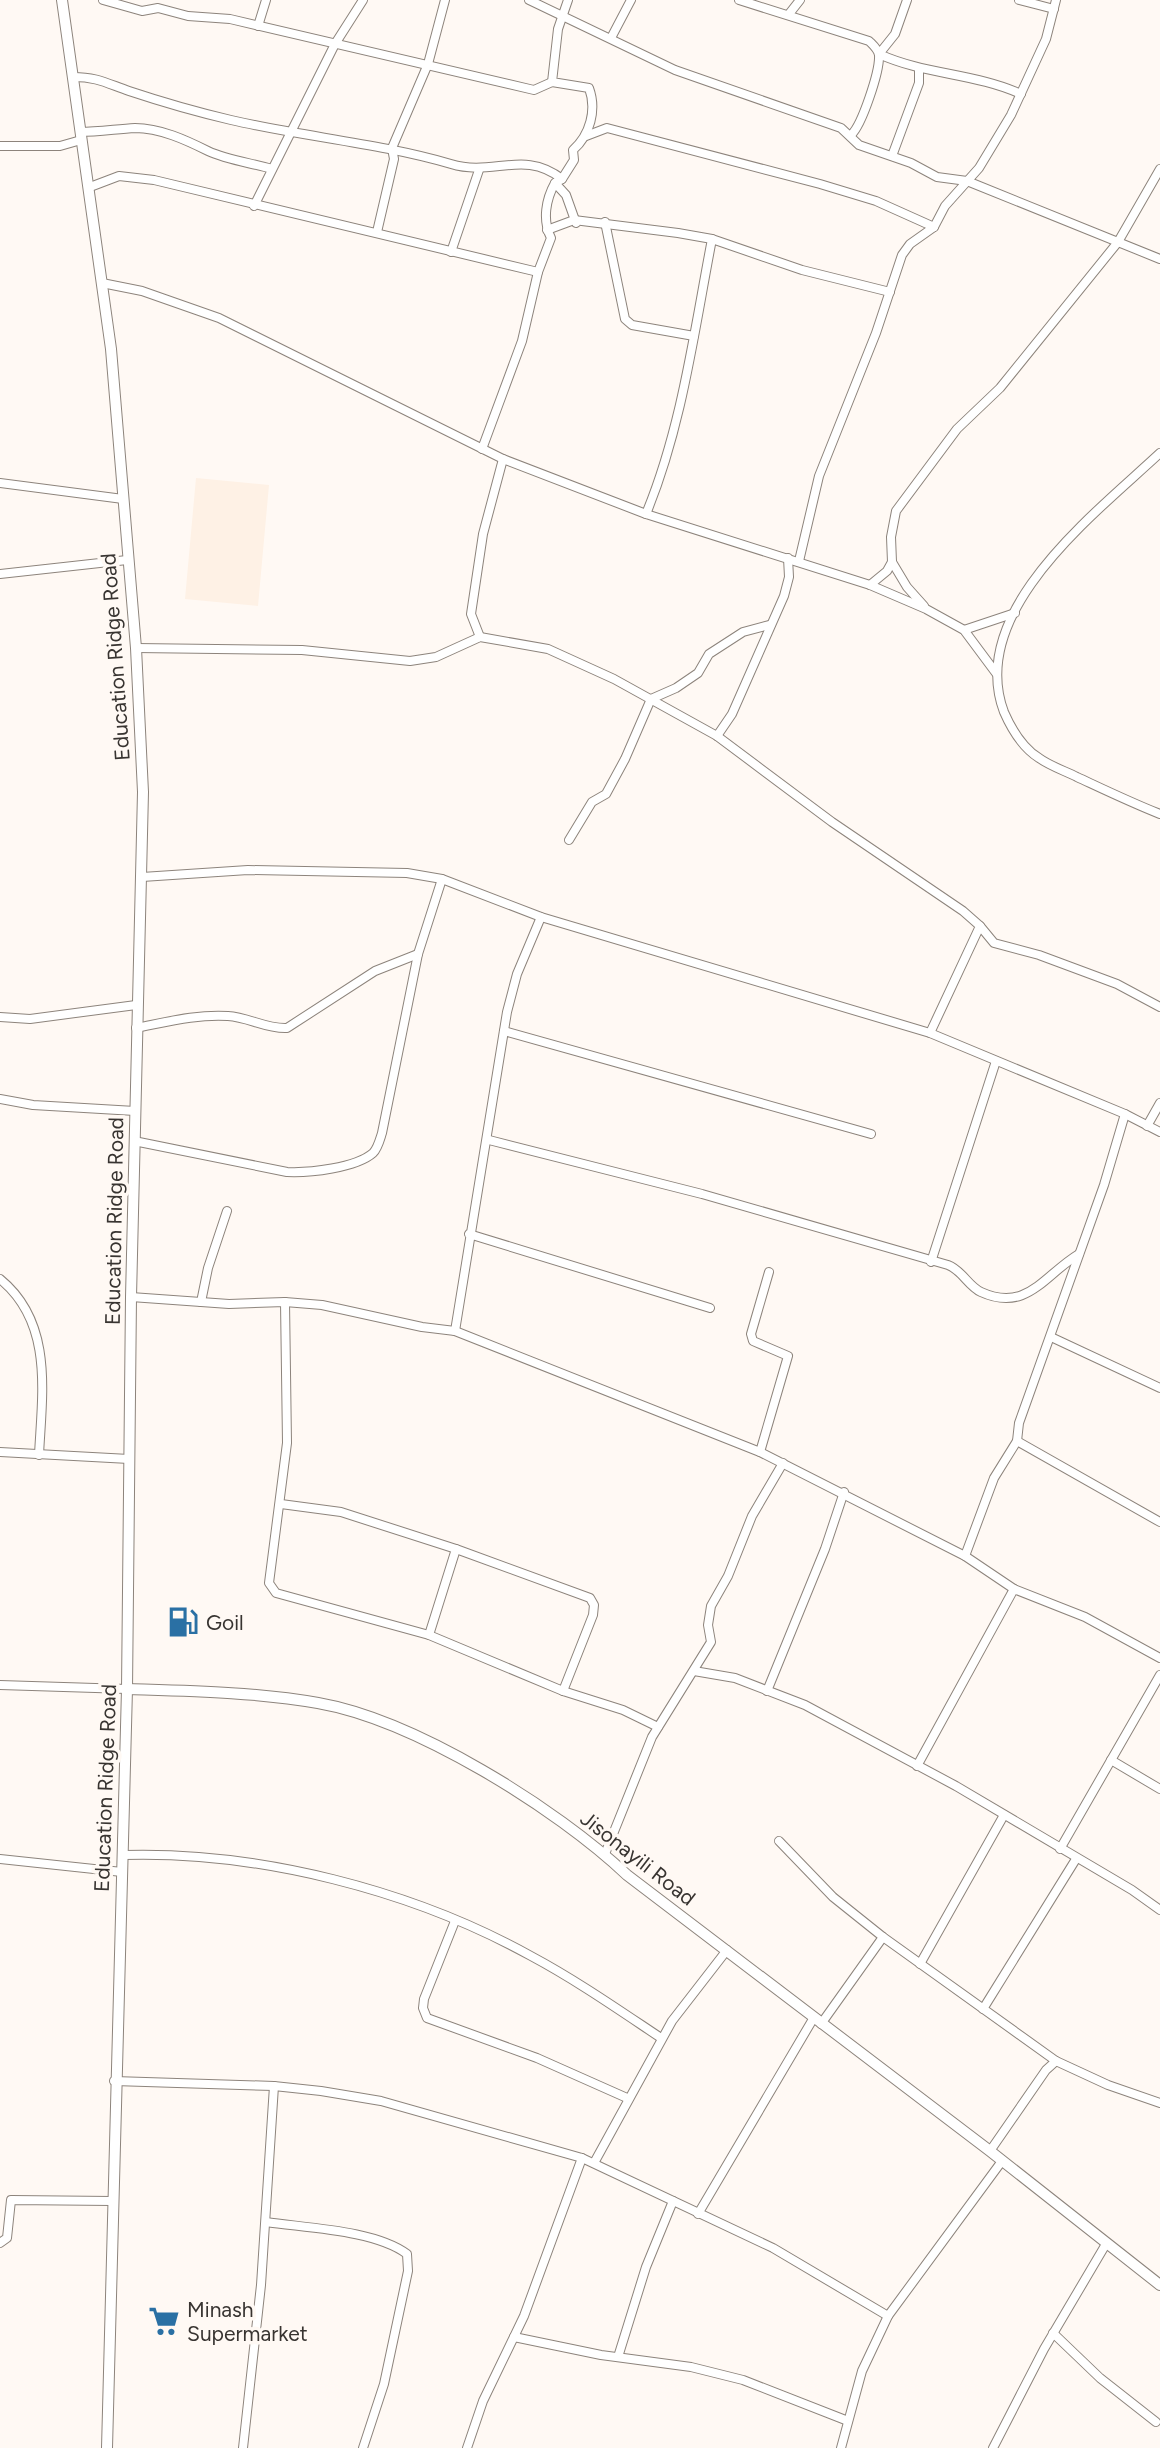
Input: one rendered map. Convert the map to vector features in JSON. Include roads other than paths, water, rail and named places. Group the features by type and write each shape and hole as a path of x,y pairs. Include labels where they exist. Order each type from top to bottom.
{"main road":[{"name":"Education Ridge Road","path":"62,0 111,349 136,648 143,792 136,1005 127,1689 114,2081 107,2448"},
{"name":"Jisonayili Road","path":"127,1689 238,1693 307,1702 391,1726 460,1757 605,1854 627,1875 990,2151 1160,2285"}],"street":[{"path":"103,0 142,11 159,4 534,90 552,82 589,88 594,101 586,135 573,150 574,160 559,181 546,207 547,230 551,238 538,272 522,341 482,449"},
{"path":"258,26 266,0"},
{"path":"254,206 335,44 363,0"},
{"path":"377,232 394,159 392,148 428,64 445,0"},
{"path":"529,0 675,70 833,125 851,135 867,149 892,156 937,177 968,181 1160,259"},
{"path":"552,82 562,15 569,0"},
{"path":"611,38 631,0"},
{"path":"739,0 869,41 879,54 919,70 978,78 1021,94"},
{"path":"789,14 800,0"},
{"path":"851,135 859,125 879,54 895,34 907,0"},
{"path":"799,561 819,476 902,256 910,244 934,227 945,206 979,168 1021,94 1046,39 1055,5 1019,0"},
{"path":"892,156 919,83 919,70"},
{"path":"73,77 97,77 183,108 289,132 392,148 479,170 530,162 550,169 566,195 576,223"},
{"path":"0,146 60,146 80,136 134,128 195,142 208,151 272,169"},
{"path":"586,135 607,128 744,161 876,201 934,227"},
{"path":"926,609 907,587 892,562 891,537 896,511 957,429 1000,388 1118,242 1160,169"},
{"path":"451,252 479,170"},
{"path":"90,187 128,176 377,232 538,272"},
{"path":"547,230 574,220 576,223 605,222 712,239 802,270 890,292"},
{"path":"605,222 625,320 632,325 694,335"},
{"path":"646,514 659,483 680,410 712,239"},
{"path":"102,284 142,291 219,318 376,393 503,459 646,514 870,585 926,609 964,630 996,673"},
{"path":"1160,453 1063,543 1028,585 1001,645 996,673 998,694 1010,727 1038,758 1160,814"},
{"path":"466,643 483,534 503,459"},
{"path":"0,483 123,499"},
{"path":"717,736 732,713 784,596 789,577 788,558"},
{"path":"0,574 127,560"},
{"path":"870,585 887,571 892,562"},
{"path":"964,630 1015,613"},
{"path":"471,620 480,637"},
{"path":"569,840 592,802 606,794 625,759 651,699 676,688 698,673 709,654 743,632 769,625"},
{"path":"136,648 302,650 410,661 436,657 480,637 548,649 651,699 717,736 979,926 994,943 1039,955 1117,984 1160,1007"},
{"path":"142,877 248,870 407,873 442,880 541,917 930,1033 1125,1114 1160,1132"},
{"path":"134,1141 287,1172 308,1173 362,1159 373,1152 382,1133 418,954 442,880"},
{"path":"455,1331 469,1234 489,1140 504,1031 517,974 541,917"},
{"path":"930,1033 979,926"},
{"path":"136,1028 200,1016 230,1016 287,1028 375,971 418,954"},
{"path":"0,1017 30,1019 136,1005"},
{"path":"504,1031 870,1134"},
{"path":"931,1262 996,1061"},
{"path":"0,1099 33,1105 135,1111"},
{"path":"1147,1126 1160,1103"},
{"path":"965,1556 994,1478 1017,1441 1019,1423 1051,1337 1125,1114"},
{"path":"489,1140 702,1194 957,1268 978,1291 1008,1299 1020,1298 1079,1254"},
{"path":"201,1302 208,1268 227,1211"},
{"path":"469,1234 710,1308"},
{"path":"760,1452 788,1356 753,1341 751,1334 769,1272"},
{"path":"0,1279 13,1290 39,1343 44,1365 39,1455"},
{"path":"131,1297 229,1304 285,1302 322,1305 422,1327 455,1331 760,1452 844,1492 965,1556 1014,1589 1085,1617 1160,1658"},
{"path":"285,1302 287,1443 282,1504 269,1583 275,1593 429,1635 564,1691 622,1710 658,1727"},
{"path":"1051,1337 1160,1388"},
{"path":"1017,1441 1160,1521"},
{"path":"0,1452 129,1459"},
{"path":"605,1854 658,1727 711,1642 708,1625 711,1606 728,1576 752,1516 783,1463"},
{"path":"767,1690 825,1549 844,1492"},
{"path":"282,1504 341,1512 456,1549 590,1598 594,1605 593,1615 564,1691"},
{"path":"429,1635 456,1549"},
{"path":"917,1766 1014,1589"},
{"path":"695,1671 735,1678 805,1705 1004,1815 1132,1890 1160,1910"},
{"path":"1060,1849 1160,1675"},
{"name":"Jisonayili Road","path":"0,1685 127,1689"},
{"path":"1111,1760 1160,1789"},
{"path":"920,1964 1004,1815"},
{"path":"779,1841 833,1897 983,2010 1027,2037 1056,2060 1108,2085 1160,2103"},
{"path":"123,1855 216,1860 339,1879 455,1921 530,1955 661,2038"},
{"path":"0,1858 122,1872"},
{"path":"983,2010 1076,1858"},
{"path":"455,1921 424,1999 423,2008 427,2018 537,2059 627,2098"},
{"path":"698,2214 817,2021 883,1937"},
{"path":"594,2163 661,2038 727,1950"},
{"path":"990,2151 1046,2070 1056,2060"},
{"path":"114,2081 274,2086 381,2101 582,2158 773,2249 888,2316"},
{"path":"243,2448 266,2222 274,2086"},
{"path":"467,2448 484,2402 514,2337 582,2158"},
{"path":"841,2448 862,2371 888,2316 1002,2161"},
{"path":"0,2243 7,2238 11,2200 112,2201"},
{"path":"618,2357 646,2267 673,2201"},
{"path":"266,2222 354,2235 395,2245 407,2253 408,2271 384,2384 363,2448"},
{"path":"993,2448 1053,2333 1106,2244"},
{"path":"1053,2333 1100,2378 1156,2422"},
{"path":"514,2337 618,2357 691,2367 743,2380 848,2421"}],"place":[{"name":"Goil","path":"183,1622"},
{"name":"Minash Supermarket","path":"164,2321"}]}
